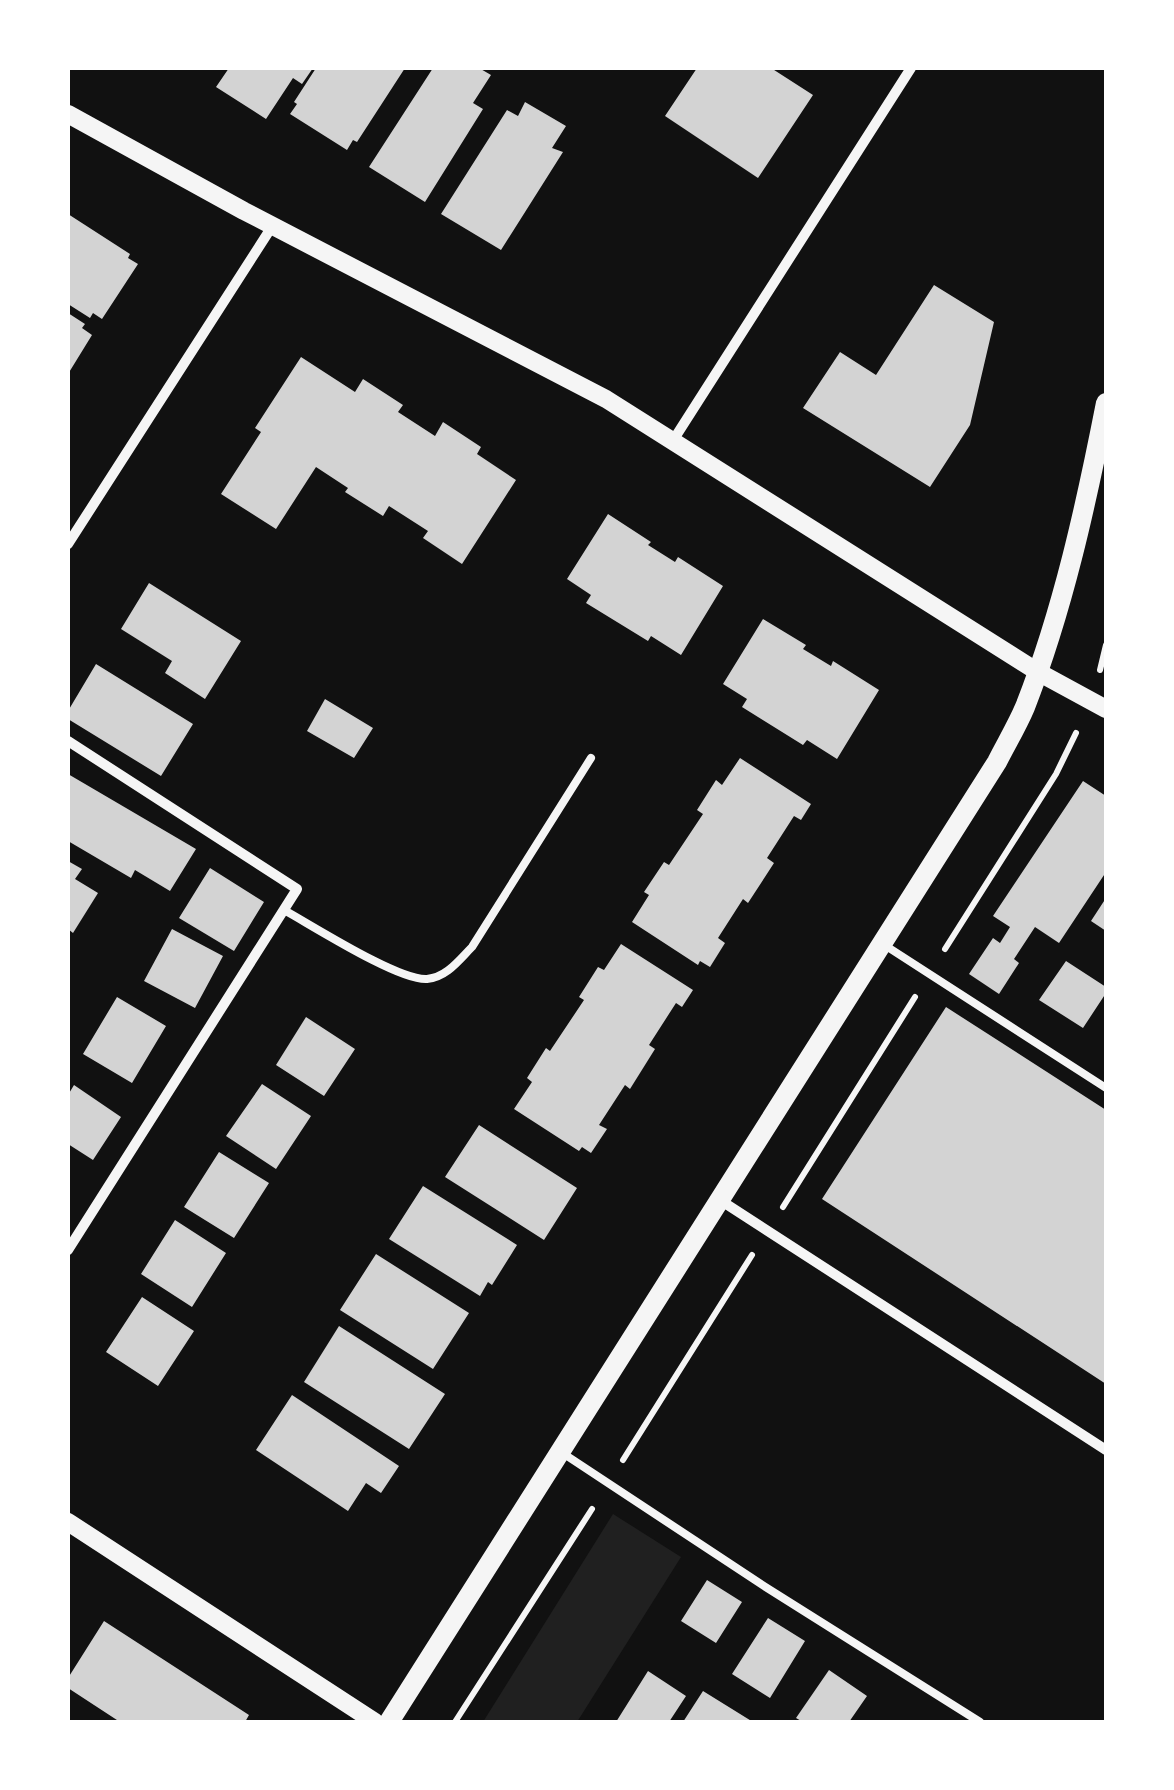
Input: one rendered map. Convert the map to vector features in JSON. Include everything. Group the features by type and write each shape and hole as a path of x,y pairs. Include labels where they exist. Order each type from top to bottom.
{"main road":[{"path":"389,1722 997,762 1038,672 1081,522 1106,403"}],"street":[{"path":"674,440 910,68"},
{"path":"68,114 217,197 606,398 1038,672 1106,709"},
{"path":"68,544 272,225"},
{"path":"68,741 298,889 68,1250"},
{"path":"720,1200 1106,1450"},
{"path":"68,1522 375,1722"}],"lane":[{"path":"284,910 397,972 426,979 446,973 472,947 591,758"},
{"path":"882,944 1106,1088"},
{"path":"561,1452 980,1722"}],"shaded area":[{"path":"613,1514 681,1557 577,1722 483,1722"}],"building":[{"path":"229,68 313,68 302,84 293,78 266,119 216,87"},
{"path":"316,68 405,68 357,142 353,140 347,150 290,114"},
{"path":"433,68 479,68 491,75 473,103 483,109 425,202 369,167"},
{"path":"697,68 771,68 813,95 758,178 665,116"},
{"path":"525,102 566,126 552,148 563,152 501,250 441,214 507,110 518,116"},
{"path":"68,214 130,254 128,258 138,264 102,319 93,313 90,318 68,304"},
{"path":"934,285 994,322 970,425 930,487 803,408 840,352 876,375"},
{"path":"68,313 85,324 82,328 92,335 68,374"},
{"path":"301,357 355,392 363,379 403,405 398,412 435,436 443,422 481,447 477,454 516,480 462,564 423,538 428,531 389,506 383,516 345,492 348,488 316,467 276,529 221,494 261,432 255,428"},
{"path":"608,514 675,562 678,557 723,586 681,655 651,636 648,641 586,603 591,595 567,579"},
{"path":"149,583 241,641 205,699 165,673 172,661 121,629"},
{"path":"763,619 806,645 803,649 831,666 833,661 879,690 837,759 807,740 803,745 742,707 747,699 723,684"},
{"path":"96,664 193,724 161,776 68,719 68,711"},
{"path":"325,699 373,728 354,758 307,731"},
{"path":"740,758 811,804 801,820 794,816 767,858 774,863 748,903 743,899 718,938 725,943 710,967 700,961 698,965 632,922 649,895 644,892 664,862 669,865 703,814 697,810 716,780 722,785"},
{"path":"68,774 196,849 170,891 135,870 131,878 68,841"},
{"path":"1083,781 1106,796 1106,872 1059,943 1035,927 1014,959 1019,963 999,994 969,974 993,938 1000,943 1010,927 993,916"},
{"path":"68,861 82,869 75,879 98,893 73,933 68,929"},
{"path":"210,868 264,902 234,951 179,918"},
{"path":"1106,898 1106,931 1091,921"},
{"path":"172,929 223,956 195,1008 144,981"},
{"path":"621,944 693,990 682,1007 676,1003 649,1045 655,1049 630,1089 625,1085 599,1125 607,1129 591,1153 582,1147 579,1151 514,1109 532,1082 527,1078 546,1048 550,1051 584,1000 579,997 598,967 604,970"},
{"path":"1066,961 1106,987 1083,1028 1039,1000"},
{"path":"117,997 166,1026 132,1083 83,1054"},
{"path":"946,1007 1106,1110 1106,1384 822,1199"},
{"path":"306,1017 355,1049 324,1096 276,1065"},
{"path":"262,1084 311,1116 276,1169 226,1136"},
{"path":"74,1085 121,1117 93,1160 68,1144 68,1095"},
{"path":"479,1125 577,1188 544,1240 445,1177"},
{"path":"219,1152 269,1183 234,1238 184,1207"},
{"path":"423,1186 517,1245 492,1285 488,1282 480,1296 389,1239"},
{"path":"175,1220 226,1253 192,1307 141,1274"},
{"path":"376,1254 469,1313 433,1369 340,1310"},
{"path":"142,1297 194,1331 158,1386 106,1352"},
{"path":"339,1326 445,1394 409,1449 304,1382"},
{"path":"292,1395 399,1466 381,1493 366,1483 348,1511 256,1450"},
{"path":"707,1580 742,1602 716,1643 681,1621"},
{"path":"768,1618 805,1641 770,1698 732,1674"},
{"path":"104,1621 249,1715 245,1722 120,1722 68,1688 68,1678"},
{"path":"829,1670 867,1696 849,1722 803,1722 796,1718"},
{"path":"648,1671 686,1696 669,1722 616,1722"},
{"path":"703,1691 753,1722 683,1722"}]}
